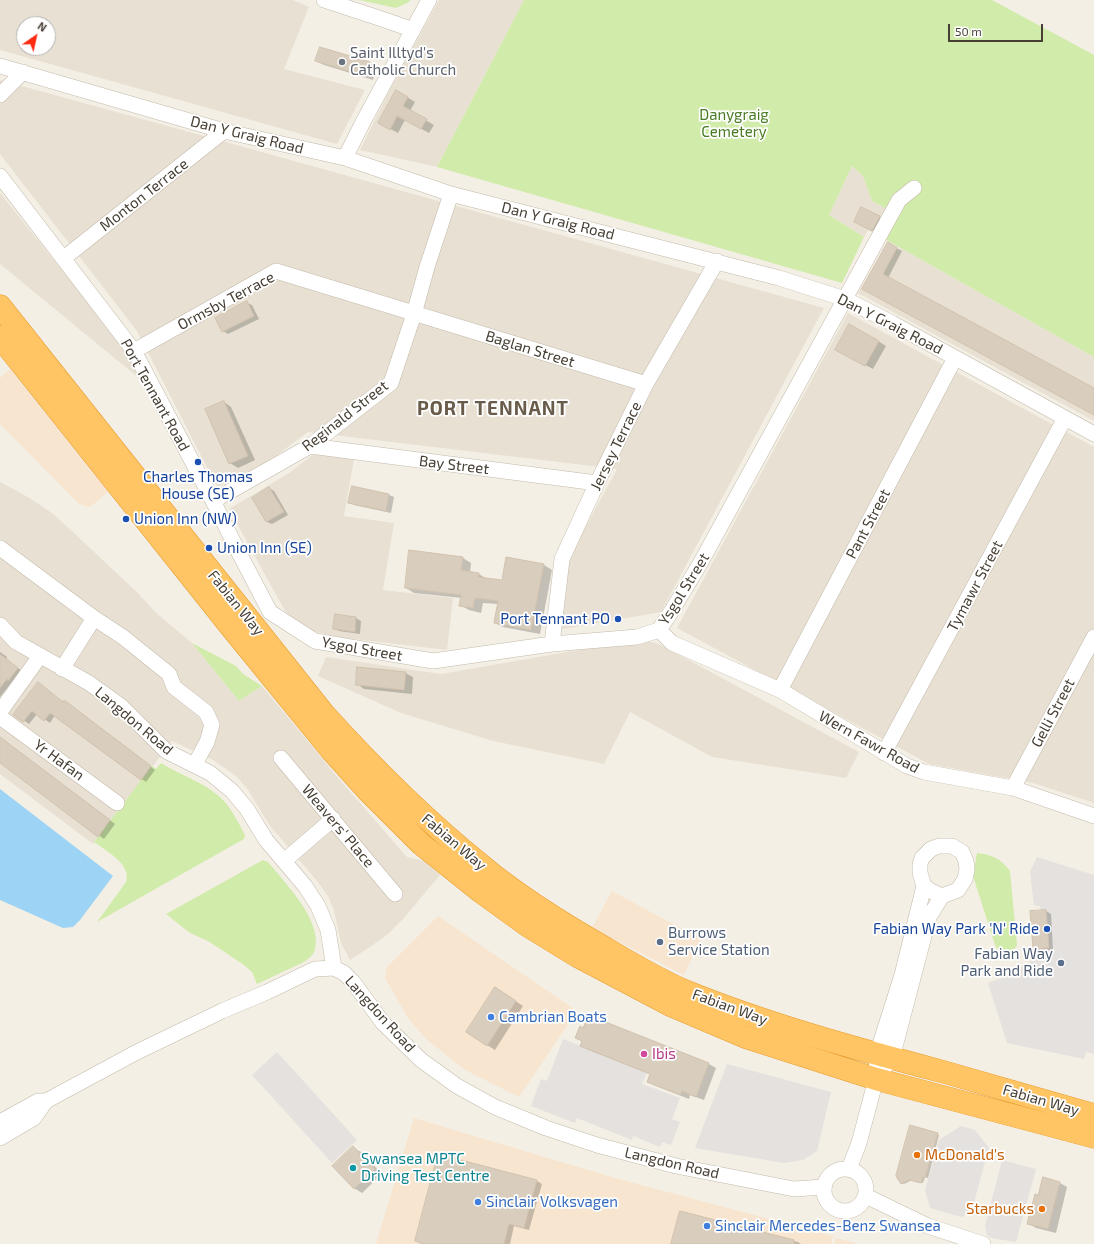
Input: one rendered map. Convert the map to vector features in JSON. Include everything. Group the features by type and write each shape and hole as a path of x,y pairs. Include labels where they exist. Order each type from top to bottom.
{"highway":[{"name":"Fabian Way","path":"0,306 324,714 377,772 424,817 482,867 533,903 586,937 683,990 746,1014 884,1056 1094,1115"},
{"name":"Fabian Way","path":"0,337 301,715 367,790 421,844 481,892 528,926 577,956 665,1003 745,1036 876,1079 1094,1137"}],"street":[{"path":"324,0 413,30"},
{"path":"345,158 429,0"},
{"name":"Dan Y Graig Road","path":"0,66 224,131 345,158 451,194 717,261 779,278 845,299 892,323 1094,434"},
{"path":"0,95 23,72"},
{"name":"Monton Terrace","path":"64,258 224,131"},
{"name":"Port Tennant Road","path":"0,176 134,351 270,612"},
{"name":"Ysgol Street","path":"270,612 315,641 433,661 552,644 637,637 659,630 701,562 899,200 914,188"},
{"name":"Reginald Street","path":"213,501 310,446 391,383 451,194"},
{"name":"Jersey Terrace","path":"552,644 562,559 597,483 646,384 717,261"},
{"name":"Ormsby Terrace","path":"134,351 276,272 414,314"},
{"name":"Baglan Street","path":"414,314 646,384"},
{"name":"Pant Street","path":"780,690 955,358"},
{"name":"Tymawr Street","path":"884,753 1066,418"},
{"name":"Bay Street","path":"310,446 597,483"},
{"path":"0,548 94,618 123,637 169,674 174,687 206,712 212,725 207,742 195,764"},
{"path":"62,669 94,618"},
{"name":"Langdon Road","path":"0,625 16,642 89,683 121,706 166,751 195,764 210,773 232,791 246,809 266,840 305,886 318,906 328,930 334,968 344,973 353,982 383,1022 421,1060 457,1086 494,1107 546,1128 596,1145 676,1166 794,1189 824,1186"},
{"name":"Wern Fawr Road","path":"659,630 672,643 780,690 907,766 924,772 1013,788 1094,816"},
{"name":"Gelli Street","path":"1013,788 1094,637"},
{"path":"0,712 40,656"},
{"name":"Yr Hafan","path":"0,717 117,804"},
{"name":"Weavers' Place","path":"281,758 395,894"},
{"path":"284,861 333,819"},
{"path":"849,1169 876,1079 884,1056 929,917 935,905 942,896 958,890 965,879 968,870 962,852 952,846 939,846 931,849 922,858 920,864 920,873 924,886 884,1056"},
{"path":"924,886 942,896"},
{"path":"0,1138 34,1118 46,1101 137,1052 222,1011 315,970 334,968"},
{"path":"0,1122 38,1101 46,1101"},
{"path":"842,1168 849,1169 856,1171 861,1175 867,1188 866,1196 858,1207 851,1210 837,1210 826,1200 824,1186 830,1174 835,1170 842,1168"},
{"path":"866,1196 928,1226 983,1244"}],"shaded area":[{"path":"0,0 293,0 309,7 284,69 365,90 337,144 22,56 56,56 56,16 16,16 16,54 0,50"},
{"path":"439,0 524,0 437,167 360,150 388,93"},
{"path":"0,80 824,308 661,612 558,630 570,555 617,469 308,432 269,461 217,487 137,331 0,154"},
{"path":"852,166 863,176 872,201 887,209 874,233 868,230 864,237 829,215"},
{"path":"0,193 129,354 140,379 0,264"},
{"path":"888,241 1094,357 1094,421 858,293"},
{"path":"848,313 1094,447 1094,803 1033,783 929,764 677,628"},
{"path":"10,369 108,492 90,507 79,504 0,424 0,378"},
{"path":"315,453 354,459 344,516 394,523 383,590 453,598 447,650 336,637 305,629 295,623 285,611 229,509 289,473"},
{"path":"0,482 28,497 52,513 74,533 139,594 155,612 192,643 239,701 262,686 334,773 407,857 424,861 440,875 404,918 388,934 350,960 341,943 334,911 328,896 270,826 248,790 236,776 213,760 172,741 93,844 0,774"},
{"path":"641,639 659,644 859,752 846,778 712,757 630,712 604,764 493,741 401,713 318,676 326,657 441,674"},
{"name":"Fabian Way Park and Ride","path":"1037,857 1094,875 1094,1054 1086,1052 1084,1059 1007,1043 988,983 1011,974 1044,952 1044,948 1049,948 1046,911 1040,910 1040,906 1034,905 1030,872"},
{"path":"612,891 701,939 684,975 592,928"},
{"path":"438,916 577,1011 519,1097 465,1070 426,1039 408,1018 385,978 387,967"},
{"path":"563,1039 647,1072 642,1084 680,1098 672,1119 680,1122 671,1145 662,1142 660,1147 633,1136 632,1140 577,1118 575,1123 531,1106 541,1079 547,1081"},
{"path":"277,1052 357,1140 332,1163 252,1075"},
{"path":"727,1064 831,1092 817,1151 803,1160 784,1163 695,1148"},
{"path":"414,1118 615,1178 833,1236 831,1244 376,1244"},
{"path":"961,1126 975,1130 989,1148 971,1213 961,1217 930,1208 925,1190 939,1140"},
{"path":"1002,1160 1036,1169 1016,1242 991,1238 987,1235 985,1226"},
{"path":"836,1238 859,1244 834,1244"}],"green space":[{"path":"359,0 411,0 396,8"},
{"name":"Danygraig Cemetery","path":"524,0 992,0 1094,55 1094,357 874,233 887,209 872,201 863,176 852,166 829,215 864,237 842,283 437,167"},
{"path":"192,643 236,666 243,674 262,686 239,701"},
{"path":"161,763 202,784 224,801 233,813 245,835 244,839 97,922 126,882 127,875 122,864 117,859 94,842 152,766 156,769"},
{"path":"977,853 996,858 1010,871 1017,945 1009,954 1003,954 995,945 973,876"},
{"path":"263,860 268,862 300,902 308,914 316,938 315,949 307,960 257,984 252,972 244,965 208,941 190,933 166,914"}],"water":[{"path":"0,789 113,876 73,927 63,928 0,900"}],"building":[{"name":"Saint Illtyd's Catholic Church","path":"320,47 370,62 365,76 315,61"},
{"path":"396,90 408,97 403,106 427,119 421,129 397,116 390,130 378,123"},
{"path":"861,207 880,216 872,231 854,222"},
{"path":"888,242 897,248 883,274 1094,388 1094,415 862,289"},
{"path":"247,301 254,316 222,332 215,318"},
{"path":"849,324 879,341 865,366 835,350"},
{"path":"224,401 248,456 229,464 205,409"},
{"path":"352,486 389,494 386,511 348,503"},
{"path":"269,487 284,512 266,522 252,498"},
{"path":"409,550 463,557 461,570 479,573 478,577 502,580 506,557 544,564 531,630 494,623 498,601 475,598 473,608 459,606 461,595 405,588"},
{"path":"335,614 356,617 355,632 333,629"},
{"path":"0,654 18,668 8,681 7,679 0,688"},
{"path":"357,667 406,672 404,690 356,685"},
{"path":"38,682 151,766 141,780 50,713 44,721 32,711 23,722 13,715"},
{"path":"0,737 110,820 98,837 0,763"},
{"path":"1046,910 1049,948 1033,949 1030,911"},
{"name":"Cambrian Boats","path":"495,987 516,1001 487,1046 466,1032"},
{"name":"Ibis","path":"588,1015 709,1063 696,1097 682,1091 681,1095 647,1082 650,1074 580,1046 582,1041 575,1038 580,1026 583,1028"},
{"name":"McDonald's","path":"910,1125 938,1133 925,1178 923,1177 921,1183 909,1180 901,1184 896,1176"},
{"name":"Swansea MPTC Driving Test Centre","path":"353,1146 375,1169 354,1189 332,1166"},
{"name":"Sinclair Volksvagen","path":"438,1154 537,1180 524,1228 509,1224 504,1244 424,1244 415,1241"},
{"name":"Starbucks","path":"1043,1177 1060,1182 1048,1229 1027,1224 1035,1194 1038,1195"},
{"name":"Sinclair Mercedes-Benz Swansea","path":"680,1211 794,1240 794,1244 671,1244"}],"place":[{"name":"Saint Illtyd's Catholic Church","path":"342,62"},
{"name":"Charles Thomas House (SE)","path":"198,462"},
{"name":"Union Inn (NW)","path":"126,519"},
{"name":"Union Inn (SE)","path":"209,548"},
{"name":"Port Tennant PO","path":"618,619"},
{"name":"Fabian Way Park 'N' Ride","path":"1047,929"},
{"name":"Burrows Service Station","path":"660,942"},
{"name":"Fabian Way Park and Ride","path":"1061,963"},
{"name":"Cambrian Boats","path":"491,1017"},
{"name":"Ibis","path":"644,1054"},
{"name":"McDonald's","path":"917,1155"},
{"name":"Swansea MPTC Driving Test Centre","path":"353,1168"},
{"name":"Sinclair Volksvagen","path":"478,1202"},
{"name":"Starbucks","path":"1042,1209"},
{"name":"Sinclair Mercedes-Benz Swansea","path":"707,1226"}],"district":[{"name":"PORT TENNANT","path":"493,409"}]}
